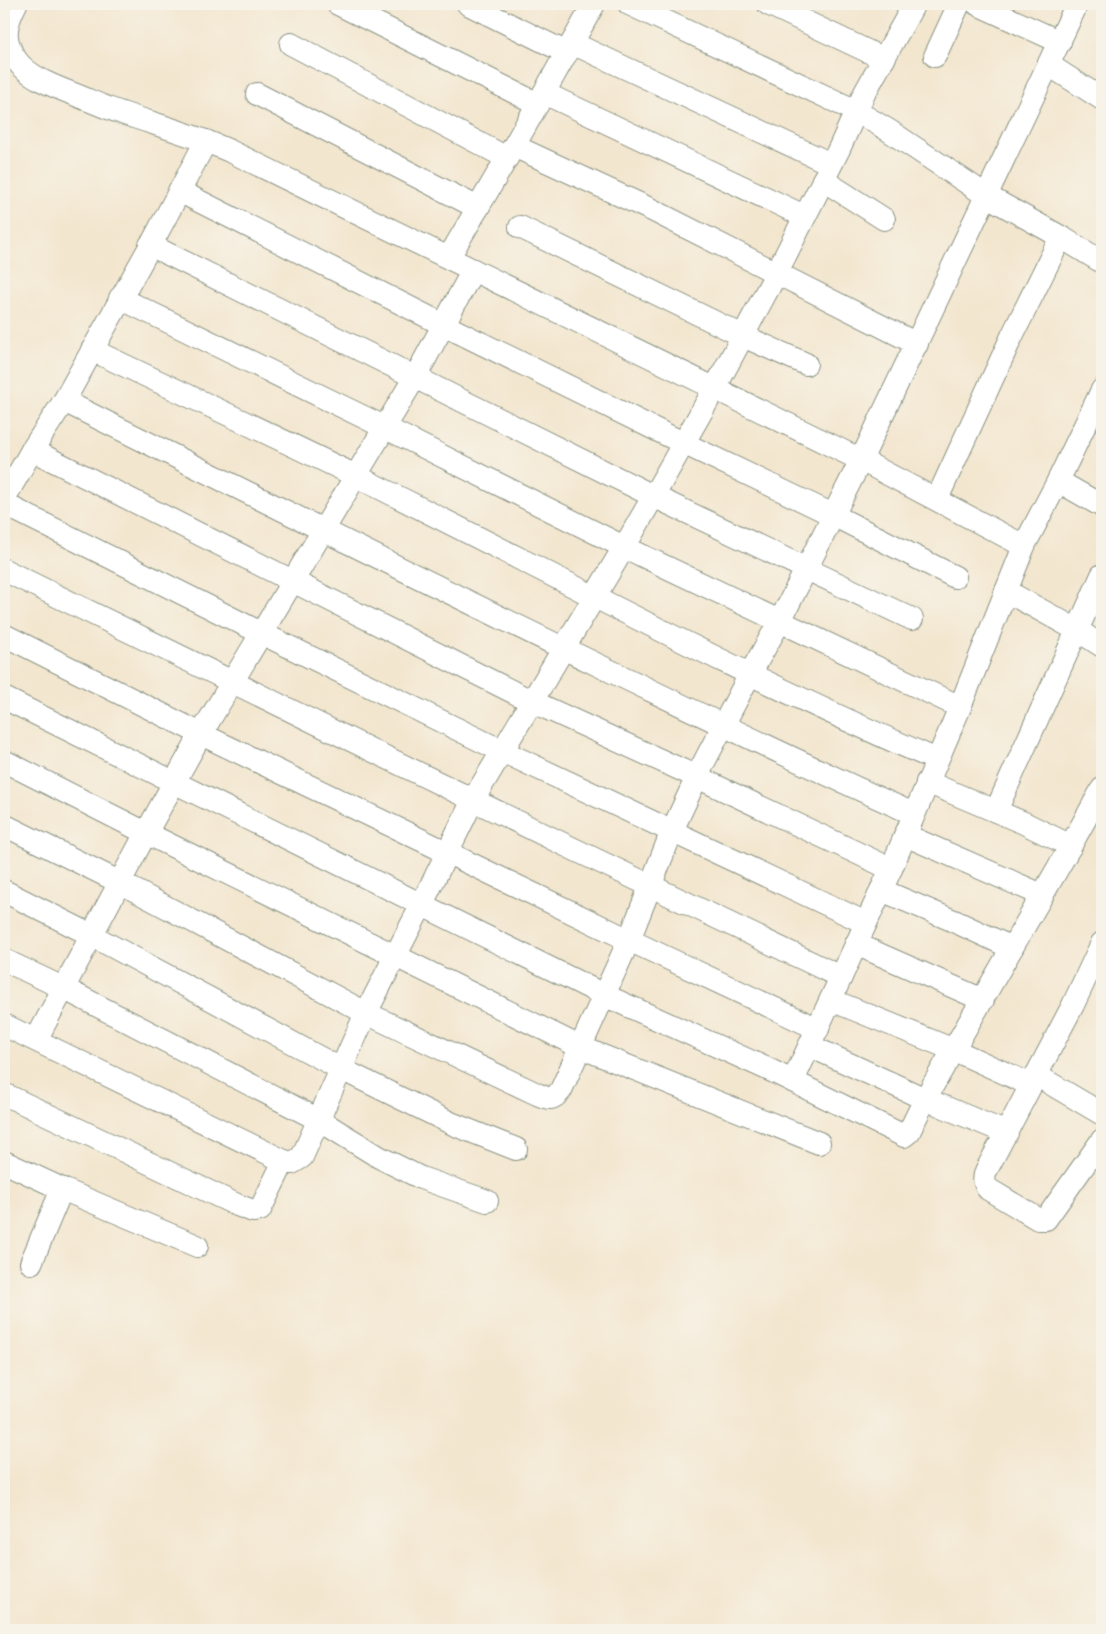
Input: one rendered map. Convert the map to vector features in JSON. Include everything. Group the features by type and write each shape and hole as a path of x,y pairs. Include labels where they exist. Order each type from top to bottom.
{"street":[{"path":"16,4 8,20 6,34 10,49 17,61 30,73 52,85 119,113 206,141 234,153 861,460 1024,546"},
{"path":"338,4 541,99 804,216"},
{"path":"468,4 569,48 827,172 884,219"},
{"path":"449,257 511,152 594,4"},
{"path":"628,4 856,111 987,196 1102,262"},
{"path":"768,4 884,59"},
{"path":"935,56 959,4"},
{"path":"977,4 1060,42"},
{"path":"4,824 119,882 366,1013 549,1098 556,1097 562,1090 629,940 672,831 697,777 750,674 780,621 861,460 1077,4"},
{"path":"4,1025 284,1161 292,1163 302,1157 366,1013 473,800 624,547 715,388 777,272 856,111 915,5"},
{"path":"291,44 511,152 652,210 917,344"},
{"path":"1049,65 1102,99"},
{"path":"257,94 478,208"},
{"path":"4,500 32,450 64,401 206,141"},
{"path":"179,191 444,325 683,444 833,515 954,577"},
{"path":"520,227 743,336 806,364"},
{"path":"937,499 1012,336 1061,237"},
{"path":"150,245 653,496 912,619"},
{"path":"36,1040 119,882 201,734 356,476 444,325 473,270"},
{"path":"120,298 624,547 960,707"},
{"path":"92,350 356,476 750,674 937,760"},
{"path":"793,1082 891,869 904,834 960,707 1024,546 1102,390"},
{"path":"64,401 323,531 723,726 914,814"},
{"path":"32,450 532,701 891,869"},
{"path":"1058,481 1102,506"},
{"path":"4,504 502,751 866,923"},
{"path":"4,570 650,887 841,977"},
{"path":"996,811 1102,575"},
{"path":"1006,592 1077,630 1102,646"},
{"path":"4,635 201,734 629,940 814,1037 925,1099 1007,1133"},
{"path":"4,698 421,906 604,995 793,1082 904,1136 909,1132 925,1099 1102,789"},
{"path":"4,761 580,1047 819,1143"},
{"path":"927,782 996,811 1071,846"},
{"path":"904,834 1042,895"},
{"path":"881,890 1012,948"},
{"path":"4,891 91,935 341,1069 453,1124 516,1149"},
{"path":"1102,943 1073,1005 984,1176 984,1183 988,1189 1038,1219 1043,1220 1050,1215 1102,1140"},
{"path":"856,944 983,1000"},
{"path":"4,960 319,1120 379,1157 421,1178 487,1201"},
{"path":"831,1000 1033,1080 1102,1114"},
{"path":"4,1094 237,1206 253,1211 260,1210 265,1203 284,1161"},
{"path":"4,1162 62,1190 197,1246"},
{"path":"30,1263 62,1190"}]}
